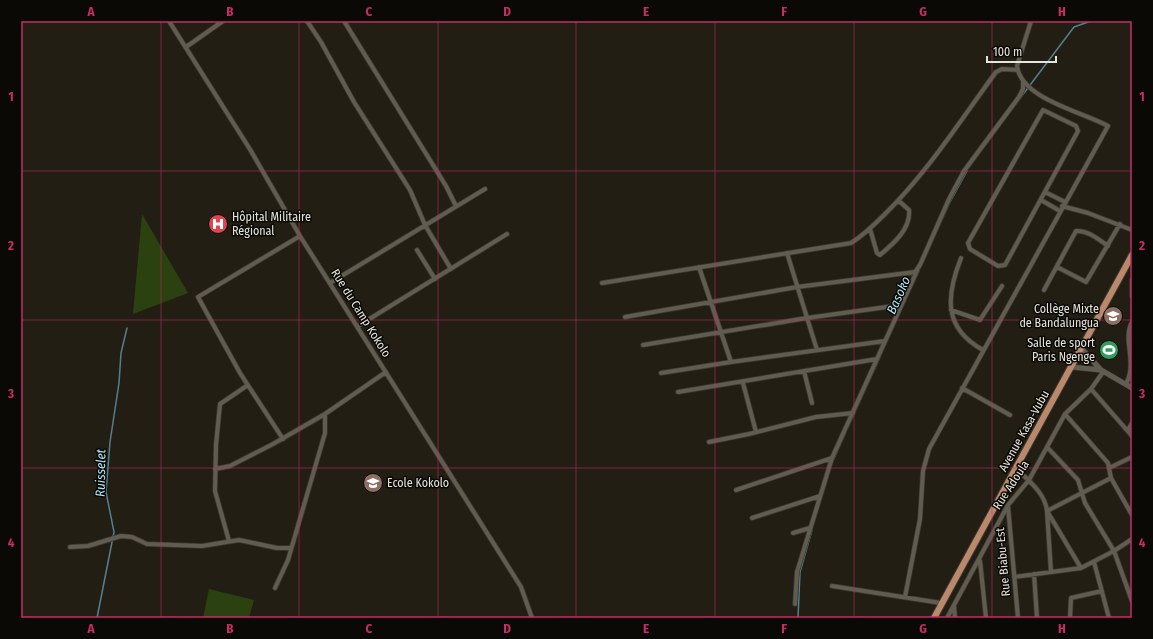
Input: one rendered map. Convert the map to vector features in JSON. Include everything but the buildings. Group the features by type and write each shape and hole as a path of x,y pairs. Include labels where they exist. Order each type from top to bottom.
{"main road":[{"name":"Avenue Kasa-Vubu","path":"934,618 1132,255"}],"street":[{"name":"Rue du Camp Kokolo","path":"168,21 251,151 300,236 521,587 532,618"},
{"path":"186,47 223,21"},
{"path":"307,21 321,42 358,108 410,190 426,225 451,269"},
{"path":"344,21 446,186 456,206"},
{"path":"905,597 920,519 923,471 929,449 1108,126 1043,98 1024,81 1018,70 1019,57 1030,21"},
{"path":"602,282 851,243 864,236 899,201 918,179 996,72 1002,69 1018,70"},
{"path":"795,604 798,572 832,458 949,199 964,171 1019,97 1023,89 1024,81"},
{"path":"1043,110 1076,126 1078,131 1045,192 1005,266 998,266 968,247 968,244 1040,112 1043,110"},
{"path":"330,283 484,188"},
{"path":"1045,192 1064,204 1120,224 1132,230"},
{"path":"1041,200 1060,211"},
{"path":"870,229 877,253 880,255 901,234 909,214 909,210 899,201"},
{"path":"1057,267 1086,282 1120,224"},
{"path":"1044,290 1076,231 1081,231 1091,235 1108,246"},
{"path":"358,326 507,234"},
{"path":"283,439 248,386 198,297 300,236"},
{"path":"417,250 435,279"},
{"path":"787,253 817,350"},
{"path":"961,258 953,279 951,310 954,321 963,336 983,350"},
{"path":"699,267 731,362"},
{"path":"625,317 797,287 904,274 918,270"},
{"path":"1132,280 1132,296"},
{"path":"951,310 980,320 1002,286"},
{"path":"643,345 807,318 901,305"},
{"path":"1126,384 1131,370 1129,333 1132,322"},
{"path":"661,373 885,341"},
{"path":"1082,349 1102,371 1132,388"},
{"path":"678,392 877,359"},
{"path":"1072,367 1102,371"},
{"path":"804,371 812,403"},
{"name":"Rue Adoula","path":"947,618 980,561 1008,505 1028,480 1066,414 1091,389 1102,371"},
{"path":"215,469 230,466 283,439 325,414 386,372"},
{"path":"743,382 756,432"},
{"path":"229,541 215,491 215,469 220,404 248,386"},
{"path":"962,388 1010,416"},
{"path":"1091,389 1132,436"},
{"path":"709,442 816,417 853,413"},
{"path":"275,588 288,560 290,548 325,433 325,414"},
{"path":"1066,414 1108,462 1111,478 1132,515"},
{"path":"1128,430 1132,423"},
{"path":"1047,447 1078,480 1081,494 1114,551 1132,601"},
{"path":"1109,468 1132,457"},
{"path":"736,490 832,458"},
{"path":"1016,468 1041,494 1047,511 1081,568"},
{"path":"1047,511 1111,478"},
{"path":"752,518 820,496"},
{"name":"Rue Biabu-Est","path":"1008,505 1018,618"},
{"path":"1047,511 1051,572"},
{"path":"792,533 810,528"},
{"path":"70,547 88,546 121,536 132,537 147,544 202,546 229,541 244,541 277,548 290,548"},
{"path":"1014,577 1081,568 1114,551 1132,539"},
{"path":"980,561 986,618"},
{"path":"1094,562 1109,618"},
{"path":"1034,574 1037,618"},
{"path":"832,586 941,603"},
{"path":"1070,618 1071,598 1102,591"},
{"path":"954,605 955,618"}],"green space":[{"path":"142,214 188,293 133,314"},
{"path":"209,589 254,600 249,618 203,618"}],"waterway":[{"name":"Basoko","path":"1021,97 1074,27 1091,21"},
{"name":"Basoko","path":"910,290 949,204 967,171"},
{"name":"Ruisselet","path":"97,618 114,532 106,492 110,442 119,383 121,353 127,328"},
{"name":"Basoko","path":"848,427 880,357"},
{"name":"Basoko","path":"832,463 845,434"},
{"name":"Basoko","path":"798,618 800,572 812,530"}],"place":[{"name":"Hôpital Militaire Régional","path":"218,224"},
{"name":"Collège Mixte de Bandalungua","path":"1113,316"},
{"name":"Salle de sport Paris Ngenge","path":"1109,350"},
{"name":"Ecole Kokolo","path":"373,483"}]}
